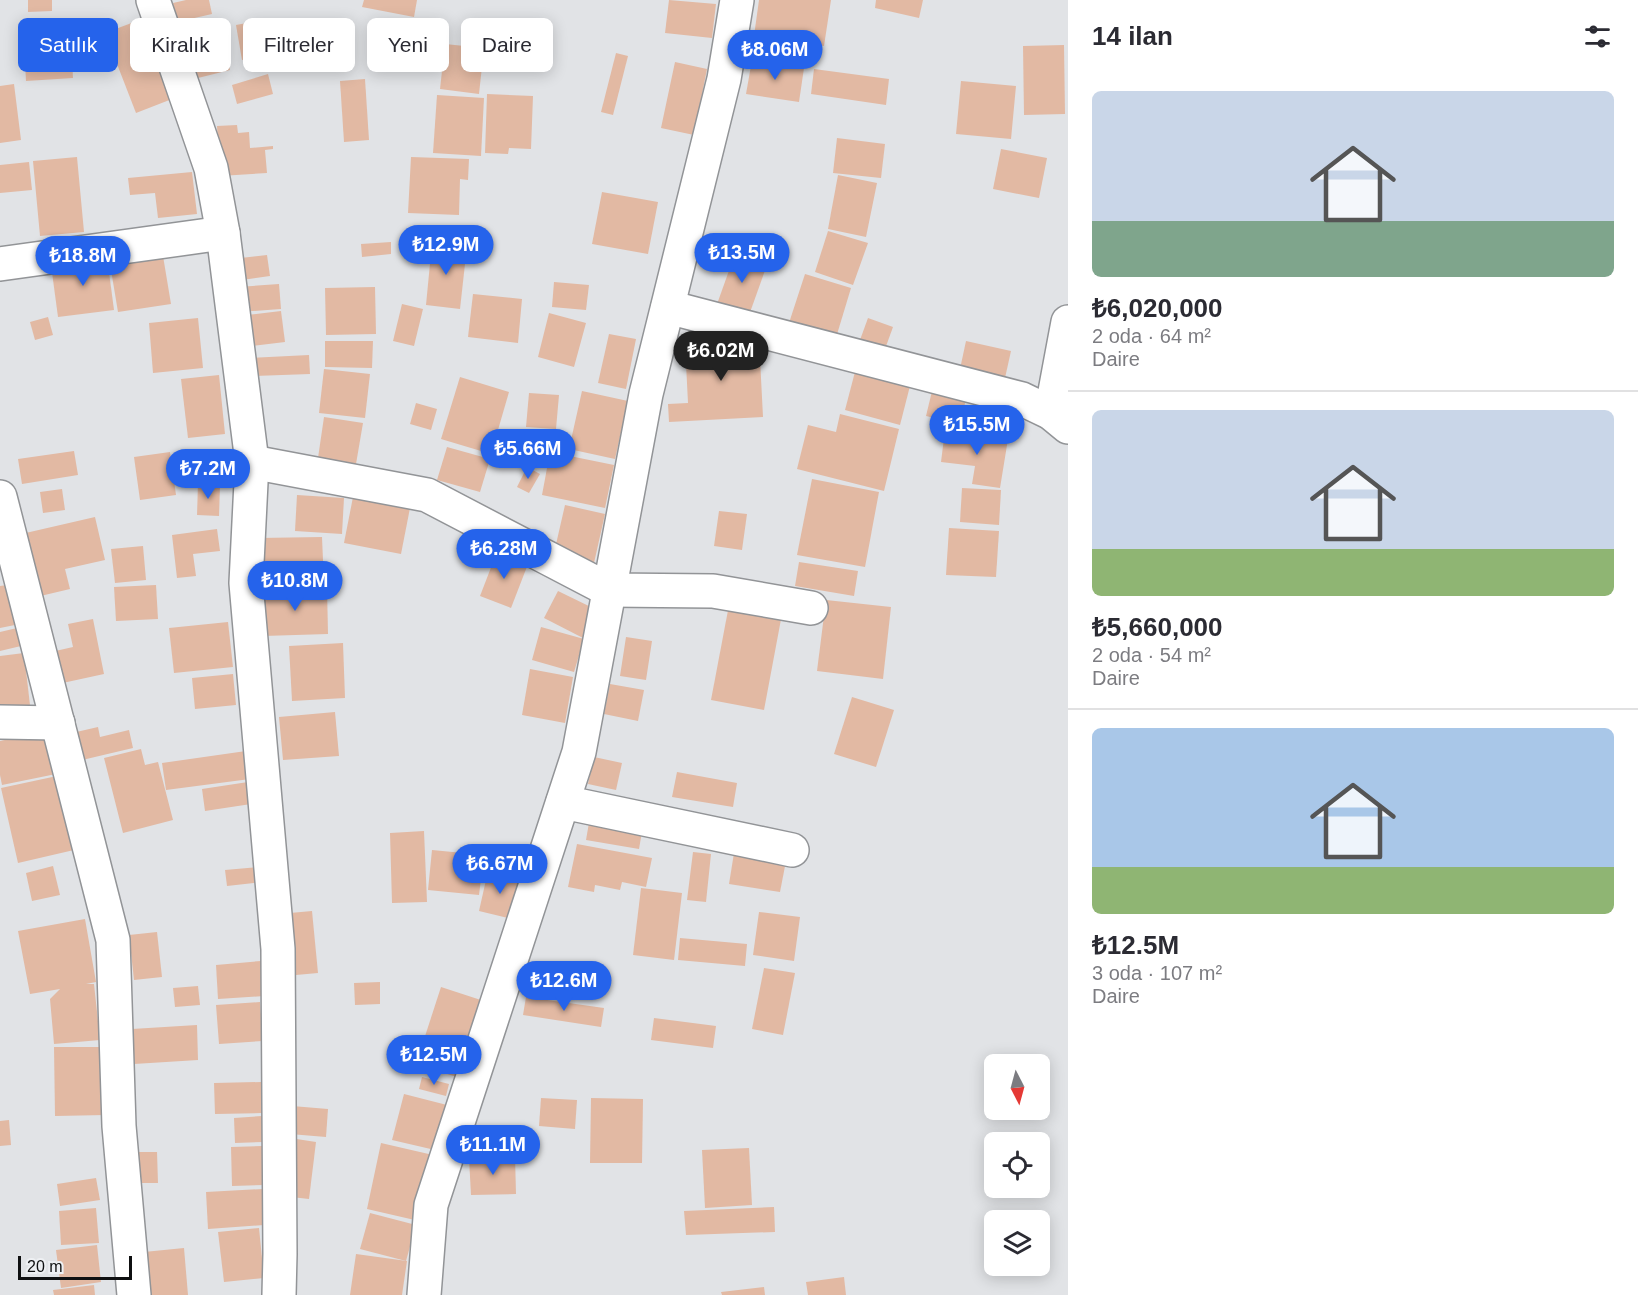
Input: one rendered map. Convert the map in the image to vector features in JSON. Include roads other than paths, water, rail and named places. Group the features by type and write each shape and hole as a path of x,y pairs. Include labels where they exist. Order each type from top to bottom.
{"street":[{"path":"153,0 211,168 223,233 252,462 246,583 278,949 279,1295"},
{"path":"424,1295 430,1205 579,752 646,394 724,79 736,0"},
{"path":"0,264 223,233"},
{"path":"668,307 1022,399 1060,420 1068,322"},
{"path":"252,462 427,495 609,590 713,591 811,608"},
{"path":"0,497 113,940 119,1126 134,1295"},
{"path":"0,722 58,723"},
{"path":"563,802 792,850"}]}
